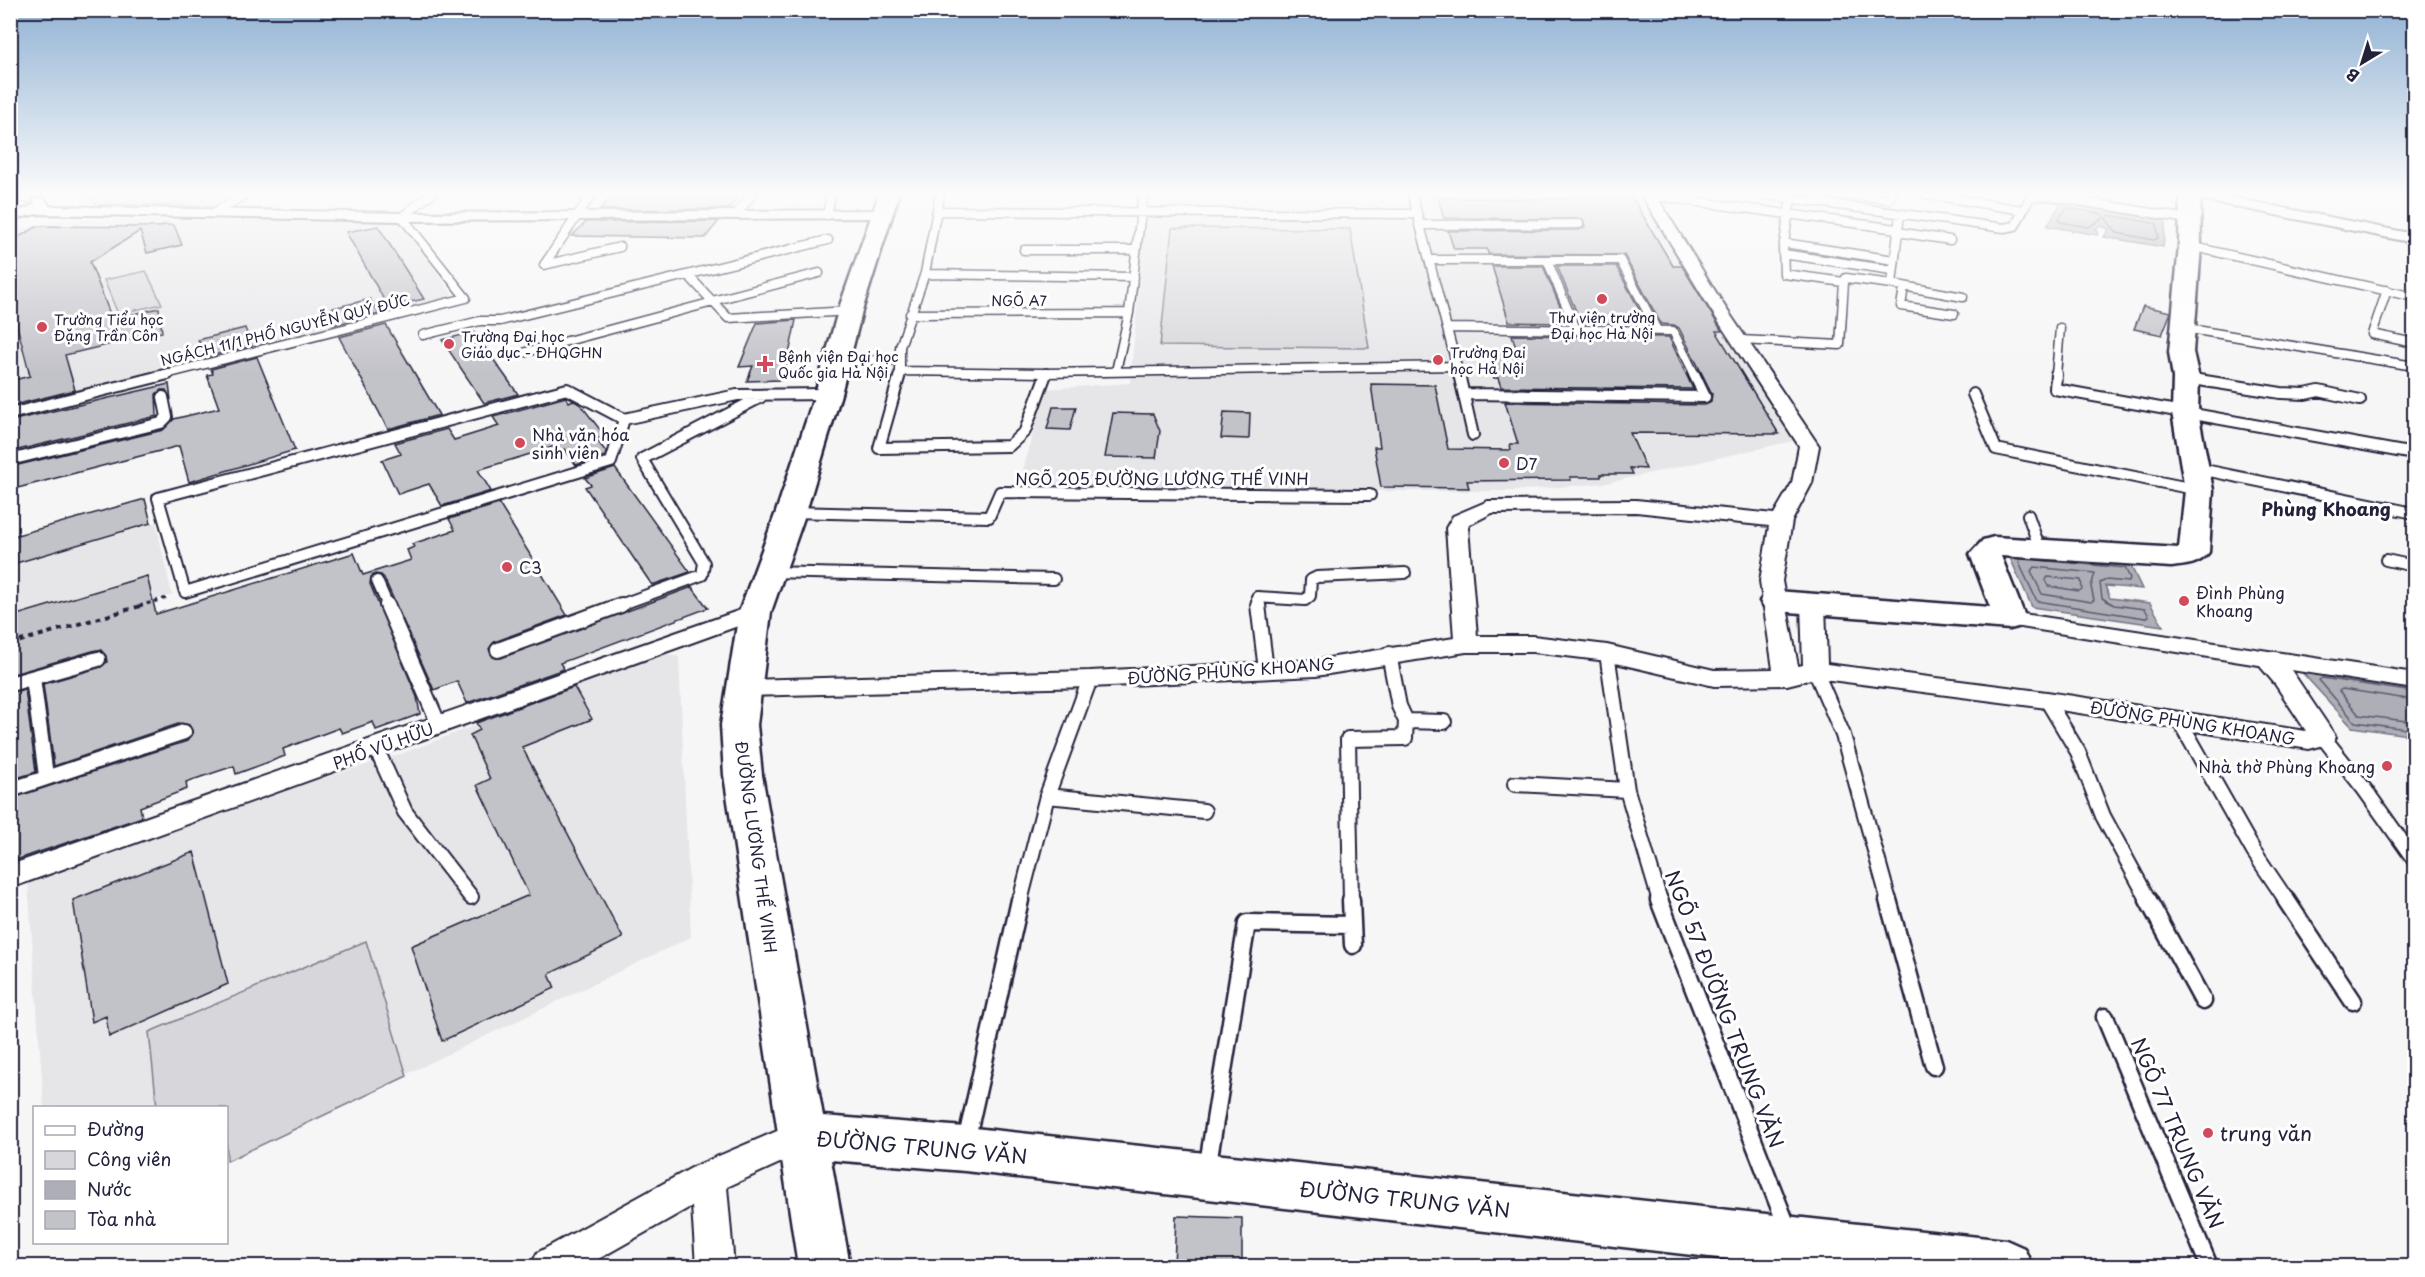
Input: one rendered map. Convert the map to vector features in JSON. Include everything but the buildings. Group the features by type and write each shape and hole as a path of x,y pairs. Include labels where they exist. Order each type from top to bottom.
{"street":[{"name":"ĐƯỜNG LƯƠNG THẾ VINH","path":"824,1266 743,776 739,724 755,612 791,512 869,254"},
{"path":"1686,254 1809,446 1802,483 1781,521 1771,581 1787,677"},
{"path":"2010,619 1985,554 1994,546 2171,558 2188,556 2194,552 2196,478 2185,412 2186,378 2181,352 2189,254"},
{"path":"1466,644 1457,528 1461,521 1488,507 1636,506 1781,521"},
{"path":"1776,601 2010,619 2415,681"},
{"path":"1813,604 1815,670"},
{"name":"PHỐ VŨ HỮU","path":"10,878 755,612"},
{"name":"ĐƯỜNG PHÙNG KHOANG","path":"743,688 1090,679 1316,668 1389,654 1466,644 1533,644 1607,653 1714,678 1787,677 1815,670 2047,700 2280,737 2309,740 2323,737 2284,678 2266,658"},
{"path":"550,1266 708,1178 803,1136"},
{"name":"ĐƯỜNG TRUNG VĂN","path":"803,1136 965,1149 1792,1241 1902,1260 2006,1266"},
{"path":"708,1178 715,1266"}],"lane":[{"name":"NGÁCH 11/1 PHỐ NGUYỄN QUÝ ĐỨC","path":"10,414 466,298 431,254"},
{"path":"551,254 544,265 592,254"},
{"path":"423,335 480,321 501,321 774,254"},
{"path":"929,254 898,360 901,371 879,448 1009,446 1025,432 1047,373"},
{"path":"1116,371 1129,313 1136,254"},
{"path":"1428,254 1473,435"},
{"path":"1844,282 1784,274 1783,254 1892,270"},
{"path":"1853,254 1894,260"},
{"path":"1892,284 1895,254"},
{"path":"2223,254 2415,297"},
{"path":"1430,260 1620,260 1657,330"},
{"path":"1547,260 1576,329"},
{"path":"526,352 819,273"},
{"path":"925,274 1134,277"},
{"path":"688,275 729,318 850,311"},
{"path":"1740,340 1840,345 1846,278 1963,297"},
{"path":"1904,287 1902,306 1954,314"},
{"path":"2386,291 2372,333 2415,343"},
{"name":"NGÕ A7","path":"910,314 1129,313"},
{"path":"1448,328 1673,331 1705,397 1464,394"},
{"path":"2060,328 2055,389 2415,454"},
{"path":"2184,328 2415,366"},
{"path":"837,361 898,360"},
{"path":"901,371 1047,373 1457,366"},
{"path":"2186,378 2281,393 2319,392 2360,400"},
{"path":"624,419 611,462 185,592 158,498 567,389 624,419 737,395 828,394"},
{"path":"1973,394 1996,449 2415,513"},
{"path":"498,650 702,575 704,563 642,459 765,395"},
{"path":"10,460 161,423 167,417 163,397"},
{"name":"NGÕ 205 ĐƯỜNG LƯƠNG THẾ VINH","path":"791,512 989,517 1000,492 1370,495"},
{"path":"2028,515 2040,549"},
{"path":"2386,560 2415,566"},
{"path":"770,572 1054,579"},
{"path":"1266,670 1257,597 1305,600 1310,596 1311,580 1317,578 1406,573"},
{"path":"377,581 440,725"},
{"name":"NGÕ 57 ĐƯỜNG TRUNG VĂN","path":"1607,653 1627,790 1653,883 1792,1241"},
{"path":"1353,945 1348,859 1351,826 1348,739 1405,738 1406,721 1399,706 1389,654"},
{"path":"10,684 98,659"},
{"path":"1815,670 1843,735 1934,1066"},
{"path":"33,678 46,776"},
{"path":"965,1149 1019,904 1047,796 1090,679"},
{"path":"2047,700 2078,752 2103,816 2203,1000"},
{"path":"2179,720 2254,852 2354,1001"},
{"path":"1406,721 1444,722"},
{"path":"10,790 46,776 184,732"},
{"path":"2323,737 2415,859"},
{"path":"376,748 405,812 471,897"},
{"path":"1515,784 1627,790"},
{"path":"1047,796 1204,811"},
{"path":"1206,1177 1247,923 1351,925"},
{"name":"NGÕ 77 TRUNG VĂN","path":"2105,1017 2210,1266"}],"path":[{"path":"10,644 185,592"}],"shaded area":[{"path":"10,254 425,254 459,305 11,413"},
{"name":"Trường Đại học Hà Nội","path":"1142,254 1677,254 1727,336 1797,440 1607,483 1513,491 1018,489 1045,389 1130,383"},
{"path":"156,523 172,595 11,643 11,566"},
{"path":"664,653 679,657 691,937 228,1161 228,1106 44,1106 28,883 61,861 403,753"}],"green space":[{"path":"1169,254 1354,254 1369,348 1160,346"},
{"path":"146,271 162,304 118,314 104,280"},
{"path":"366,941 407,1076 228,1161 228,1106 157,1106 149,1032"}],"water":[{"path":"2007,551 2129,562 2142,589 2105,586 2110,598 2150,603 2163,626 2032,607"},
{"path":"2298,668 2414,687 2414,736 2352,727"}],"place":[{"name":"Thư viện trường Đại học Hà Nội","path":"1602,299"},
{"name":"Trường Tiểu học Đặng Trần Côn","path":"42,327"},
{"name":"Trường Đại học Giáo dục - ĐHQGHN","path":"449,344"},
{"name":"Trường Đại học Hà Nội","path":"1438,360"},
{"name":"Bệnh viện Đại học Quốc gia Hà Nội","path":"765,364"},
{"name":"Nhà văn hóa sinh viên","path":"520,443"},
{"name":"D7","path":"1504,463"},
{"name":"C3","path":"507,567"},
{"name":"Đình Phùng Khoang","path":"2184,601"},
{"name":"Nhà thờ Phùng Khoang","path":"2387,766"},
{"name":"trung văn","path":"2208,1133"}],"district":[{"name":"Phùng Khoang","path":"2326,508"}]}
